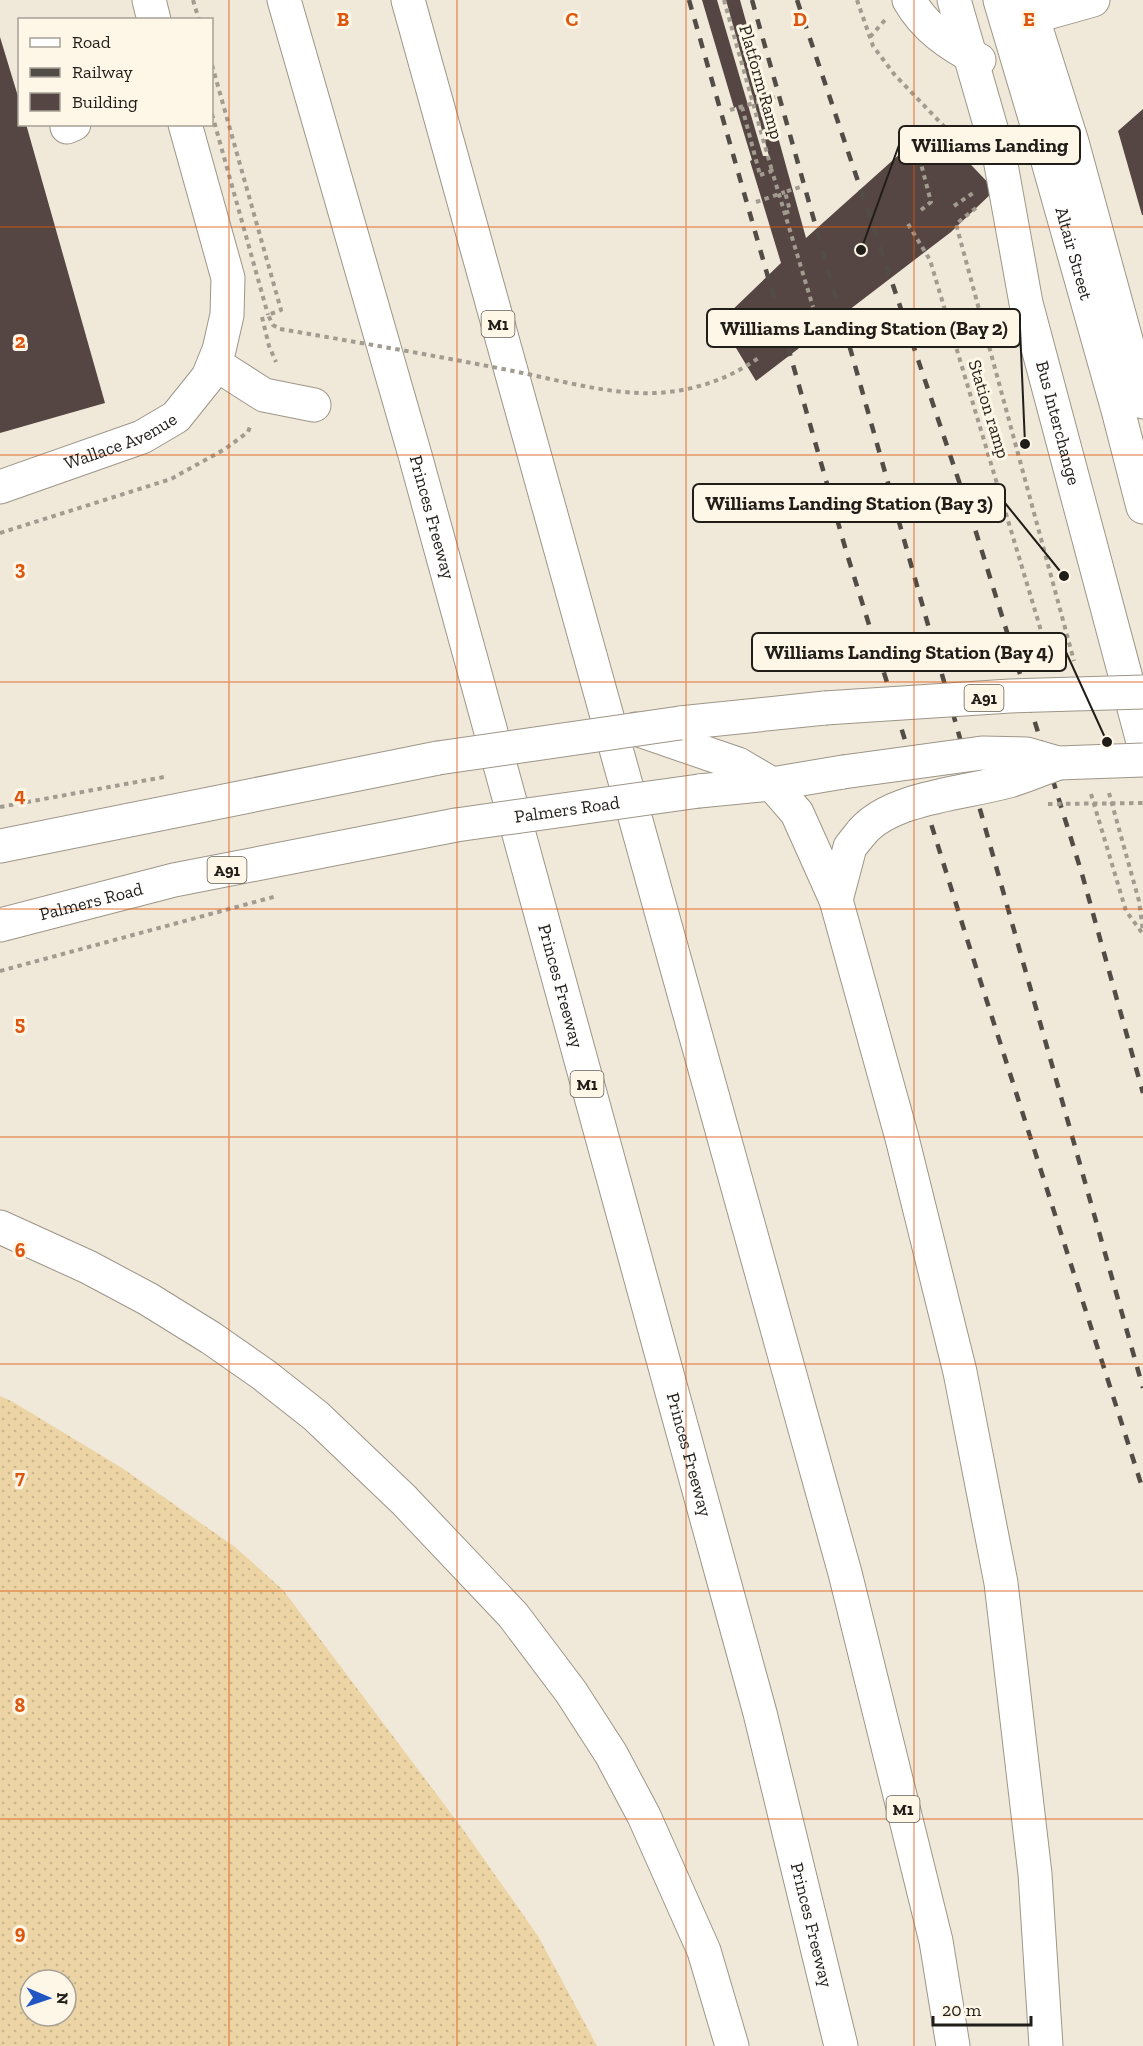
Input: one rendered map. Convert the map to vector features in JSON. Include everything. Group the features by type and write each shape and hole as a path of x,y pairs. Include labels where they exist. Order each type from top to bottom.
{"main road":[{"path":"149,0 154,18"},
{"name":"Princes Freeway","path":"284,0 415,455 760,1713 841,2046"},
{"name":"M1","path":"408,0 846,1573 936,1941 953,2046"},
{"path":"909,0 931,30 970,55 1025,84"},
{"name":"Bus Interchange","path":"954,0 1000,159 1026,303 1143,742"},
{"path":"1017,10 1093,0"},
{"name":"Altair Street","path":"1017,10 1025,84 1143,506"},
{"name":"Altair Street","path":"1017,10 1071,142 1143,402"},
{"name":"Wallace Avenue","path":"0,487 142,437 176,417 208,377 227,315 228,278 186,126"},
{"path":"214,363 264,395 314,405"},
{"name":"A91","path":"0,846 438,758 636,729 825,708 1010,696 1143,692"},
{"path":"636,729 738,764 772,784 797,813 836,900 902,1138 960,1372 1001,1582 1035,1874 1046,2046"},
{"name":"Palmers Road","path":"0,925 174,880 456,825 699,791 772,784 933,758 982,753 1027,754 1058,764 1143,760"},
{"path":"836,900 850,847 871,821 946,794 1009,781 1058,764"},
{"path":"0,1227 88,1267 148,1299 211,1338 264,1375 316,1416 404,1500 513,1615 571,1692 610,1754 644,1816 704,1950 732,2046"}],"path":[{"path":"194,0 198,18"},
{"name":"Platform Ramp","path":"724,0 813,307"},
{"path":"856,0 873,46 894,74 966,150"},
{"path":"213,69 281,310 267,315"},
{"path":"730,110 775,97"},
{"path":"742,107 760,175 772,171"},
{"path":"213,118 267,315 273,325 280,329 614,391 655,393 692,388 729,377 761,356"},
{"path":"921,210 931,202 920,160 948,132"},
{"path":"756,202 800,187"},
{"path":"954,206 982,188"},
{"path":"785,192 790,211 785,213"},
{"path":"984,204 968,213 956,224 1077,672"},
{"name":"Station ramp","path":"908,224 930,260 1054,674"},
{"path":"1108,786 1139,901 1143,932"},
{"path":"1088,787 1126,910 1143,932"},
{"path":"0,971 282,895"}],"shaded area":[{"path":"0,1396 122,1468 235,1547 283,1590 462,1828 538,1936 597,2046 0,2046"}],"building":[{"path":"702,0 717,0 763,156 769,156 726,0 740,0 806,238 934,126 995,190 951,232 756,381 736,348 725,317 781,263 750,161 752,160"},
{"path":"0,37 18,96 18,126 27,126 105,403 0,433"},
{"path":"1143,109 1143,215 1142,215 1118,131"}],"railway":[{"path":"689,0 847,554 1143,1490"},
{"path":"752,0 1143,1388"},
{"path":"797,0 975,529 1082,874 1143,1093"}],"place":[{"name":"Williams Landing","path":"861,250"},
{"name":"Williams Landing Station (Bay 2)","path":"1025,444"},
{"name":"Williams Landing Station (Bay 3)","path":"1064,576"},
{"name":"Williams Landing Station (Bay 4)","path":"1107,742"}]}
